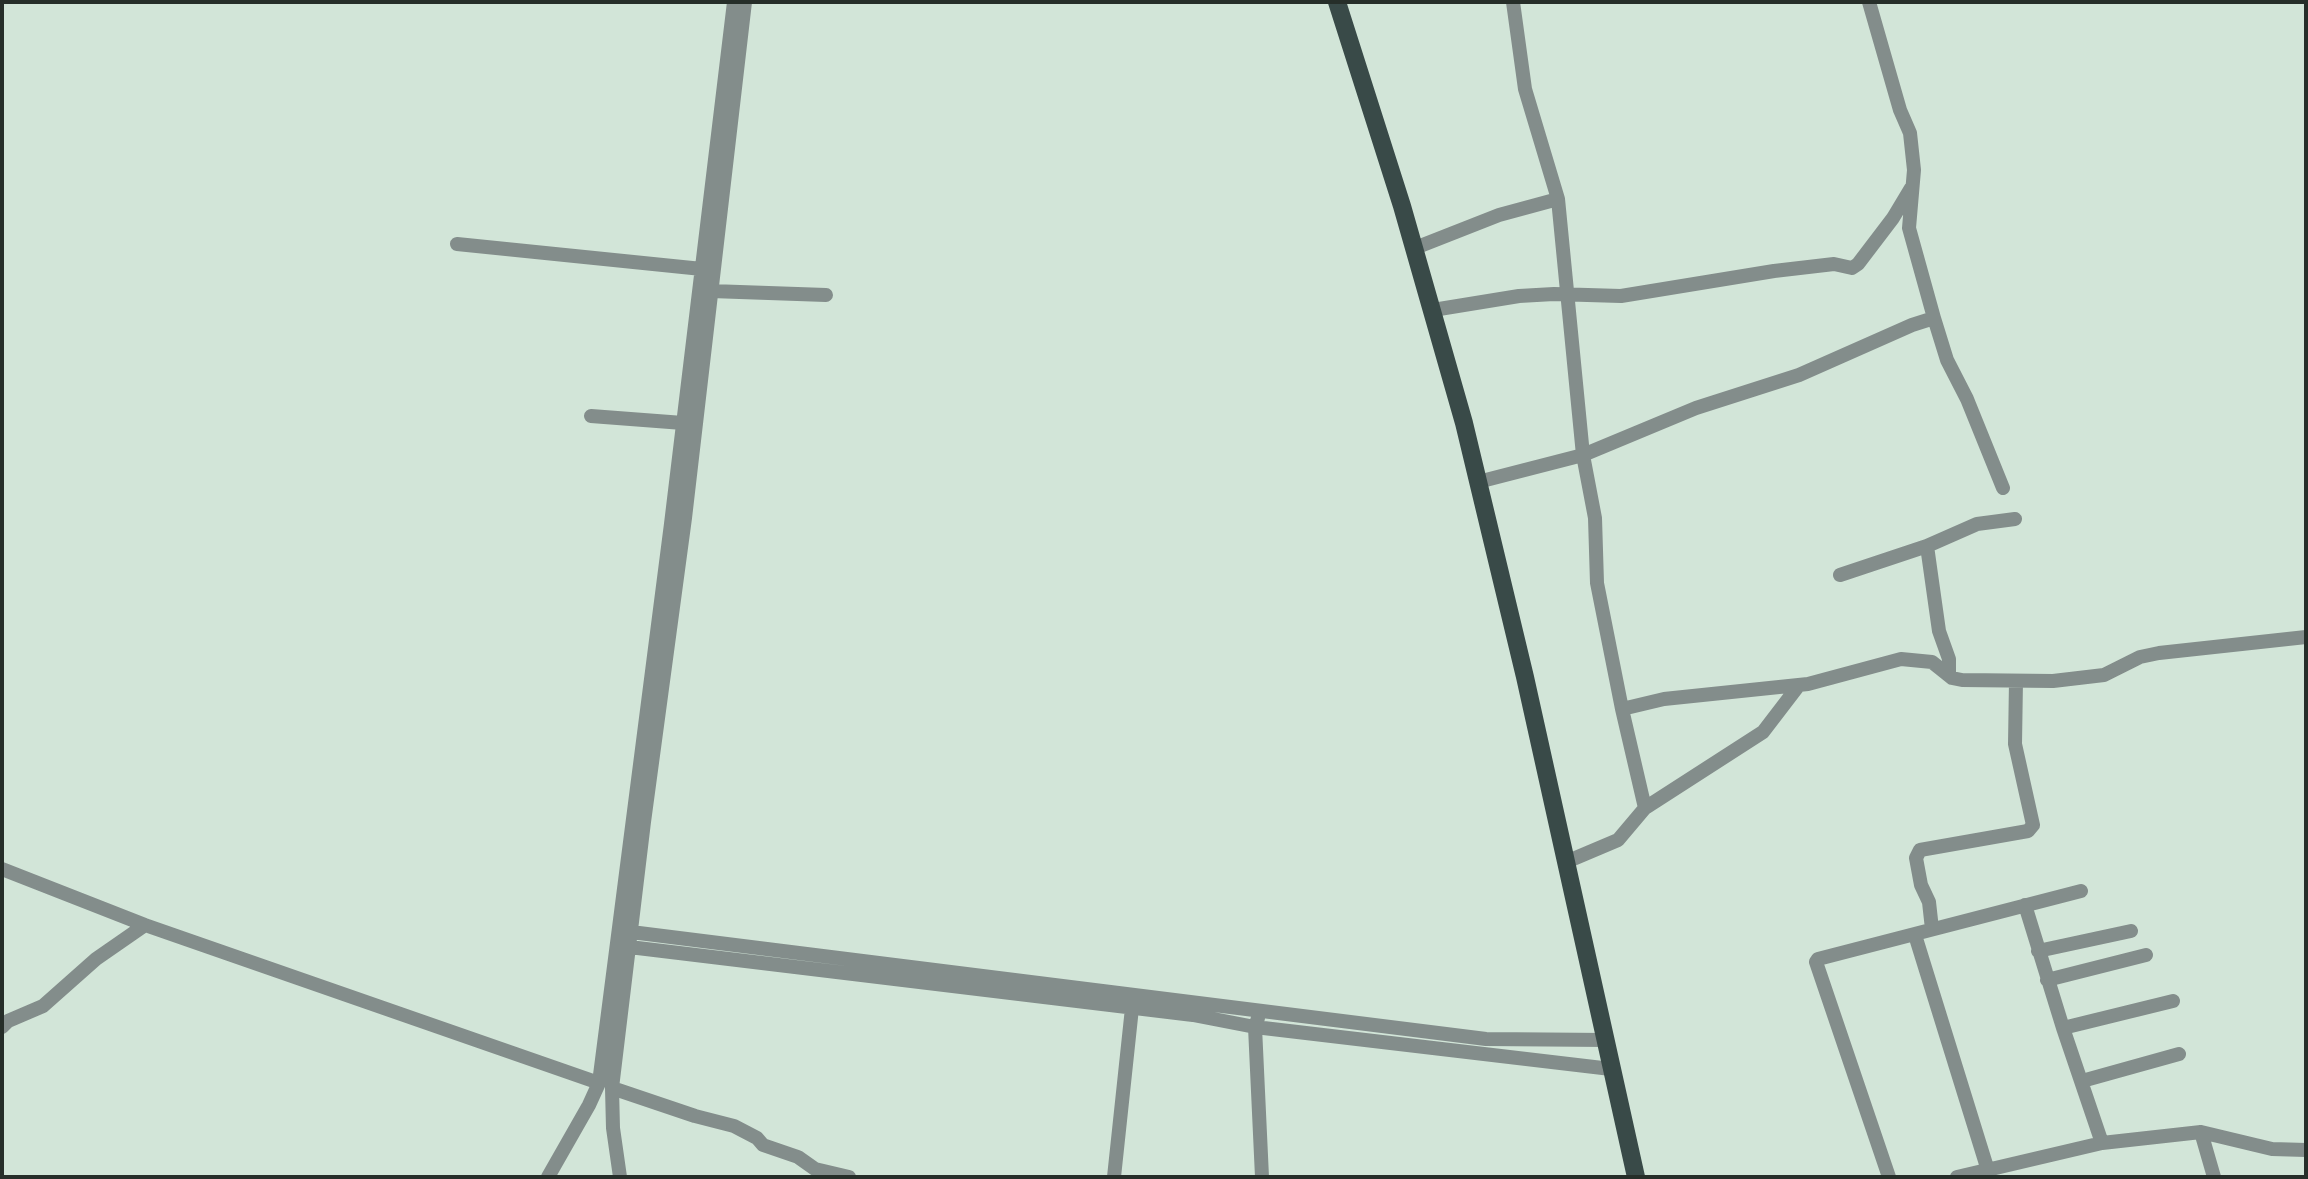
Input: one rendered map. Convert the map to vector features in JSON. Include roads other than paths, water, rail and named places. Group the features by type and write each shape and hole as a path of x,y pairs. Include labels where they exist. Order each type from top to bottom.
{"main road":[{"path":"1337,2 1415,248 1478,482 1636,1177"}],"street":[{"path":"620,1177 606,1085 734,2"},
{"path":"624,938 685,518 746,2"},
{"path":"1513,2 1525,89 1558,199 1583,455 1595,519 1597,583 1645,808"},
{"path":"1869,2 1900,110 1910,133 1914,170 1909,228 1947,360 1967,399 2003,488"},
{"path":"1433,310 1519,296 1621,296 1773,271 1835,264 1852,268 1858,264 1913,186"},
{"path":"1415,248 1499,215 1558,199"},
{"path":"457,244 702,269"},
{"path":"711,291 826,295"},
{"path":"1478,482 1583,455 1696,408 1799,375 1934,318"},
{"path":"592,416 683,423"},
{"path":"1840,575 1927,546 1977,524 2015,519"},
{"path":"1927,546 1939,631 1950,659 1948,673"},
{"path":"1622,709 1664,699 1818,682 1901,659 1932,662 1952,678 1962,680 2053,681 2104,675 2140,657 2159,653 2306,637"},
{"path":"1932,929 1929,902 1921,885 1916,858 1920,850 2028,831 2033,825 2015,744 2016,681"},
{"path":"1566,862 1618,840 1645,808 1763,732 1799,685"},
{"path":"2,869 145,925 695,1116 734,1126 757,1138 763,1145 798,1157 815,1169 849,1177"},
{"path":"1889,1177 1816,962 1822,957 2081,891"},
{"path":"2025,905 2047,980 2102,1143"},
{"path":"2,1027 8,1021 43,1006 96,959 145,925"},
{"path":"2038,951 2131,931"},
{"path":"1915,935 1989,1174"},
{"path":"624,938 1193,1015 1255,1027 1611,1069"},
{"path":"624,938 1486,1039 1606,1041"},
{"path":"2047,980 2146,955"},
{"path":"2063,1028 2173,1001"},
{"path":"1114,1177 1132,1008"},
{"path":"1261,1011 1255,1027 1262,1177"},
{"path":"2082,1081 2179,1054"},
{"path":"548,1177 589,1105 606,1085"},
{"path":"1957,1177 1989,1174 2102,1143 2201,1132 2272,1149 2299,1150"},
{"path":"2201,1132 2214,1177"}]}
